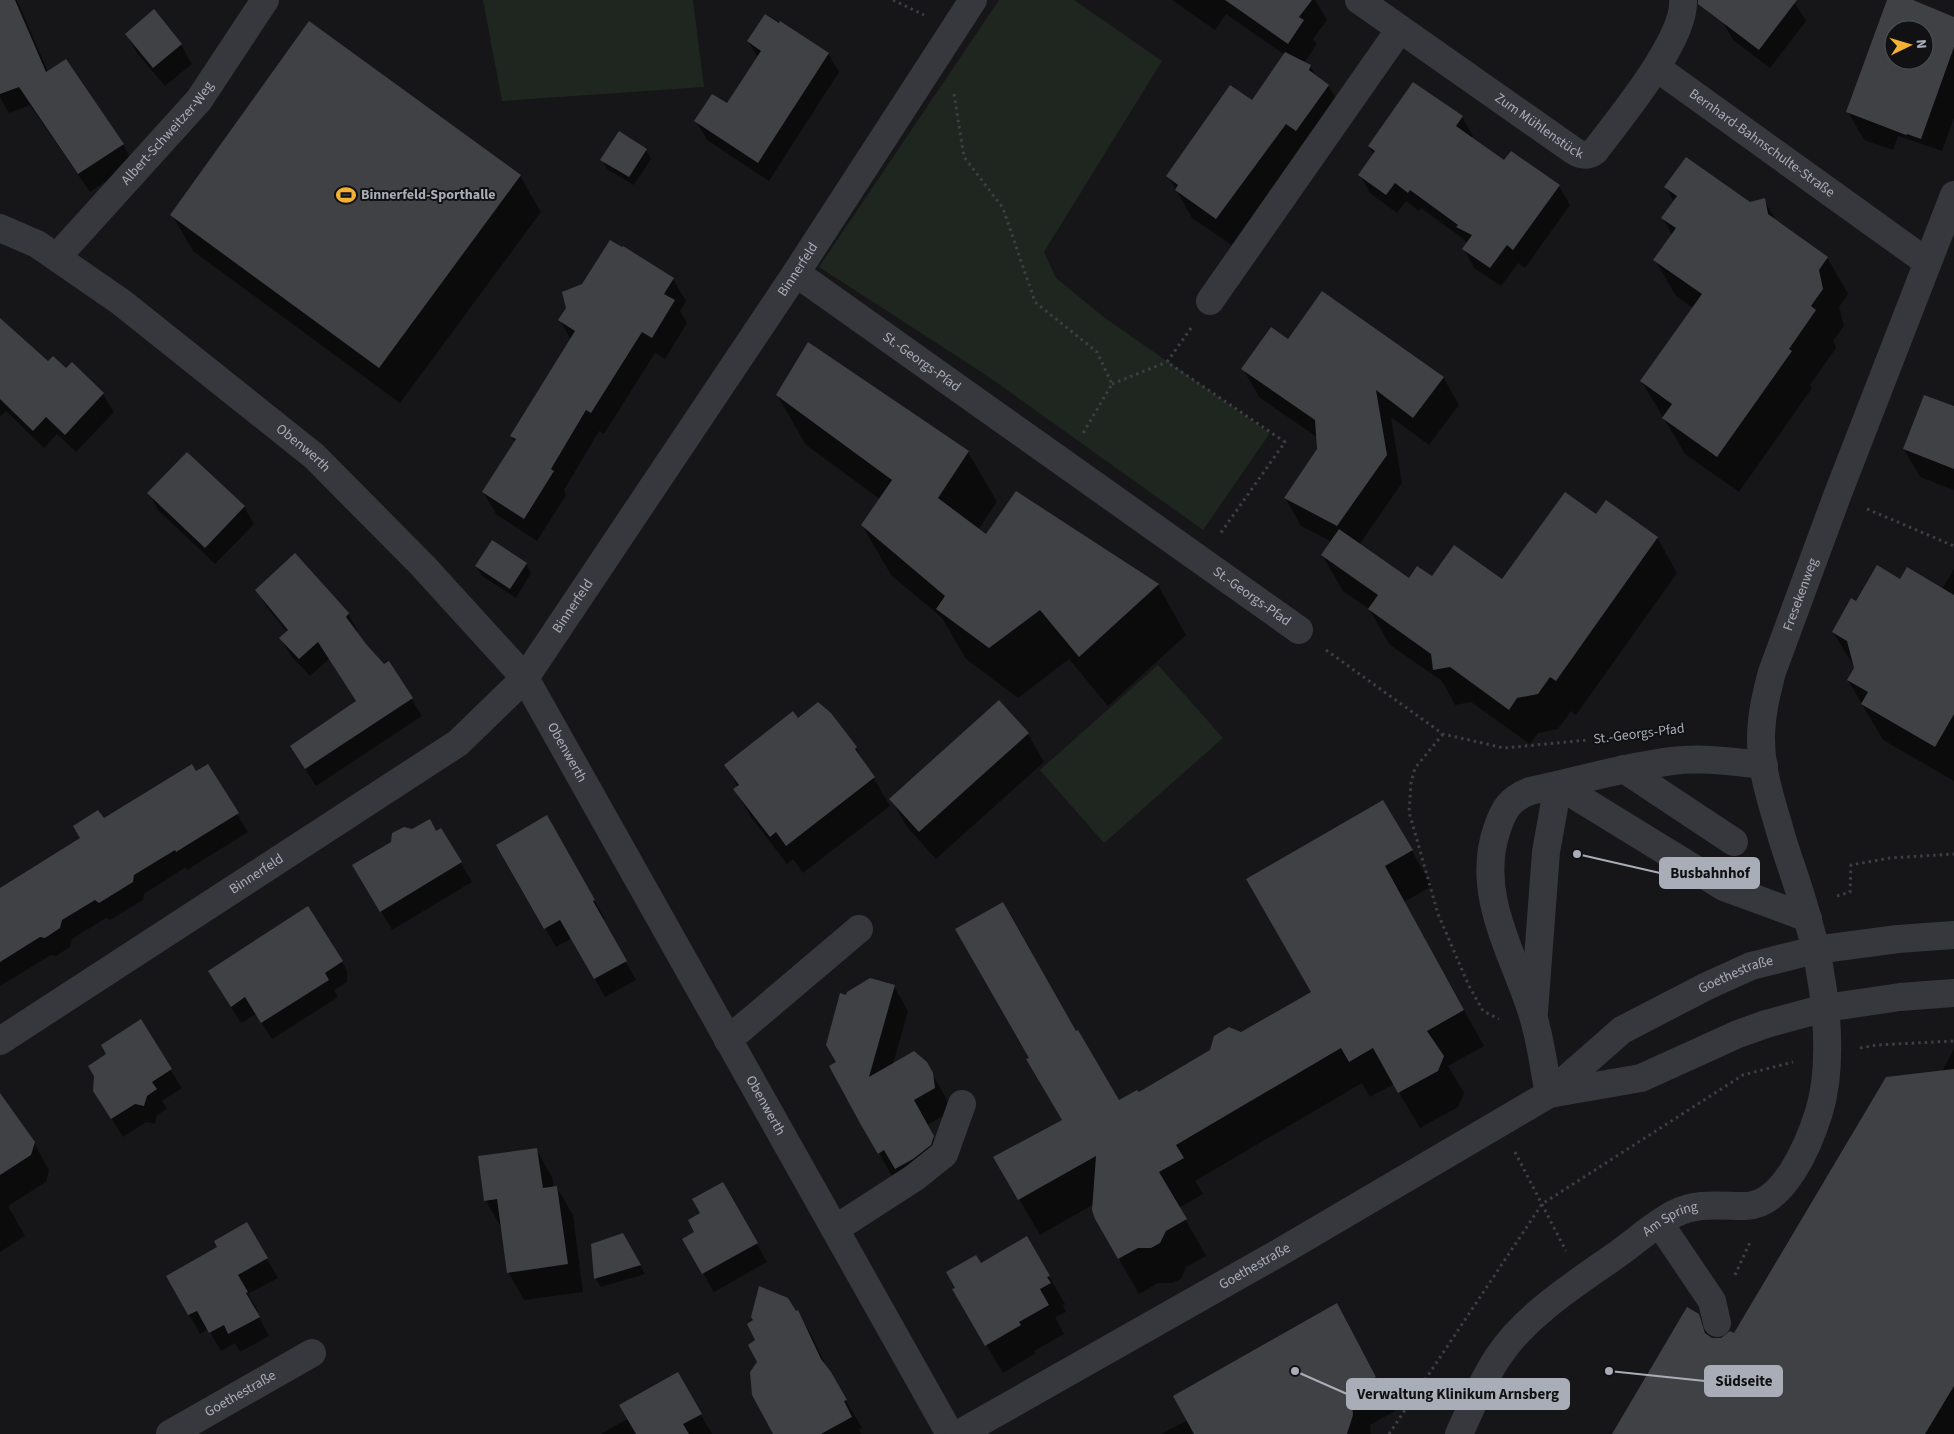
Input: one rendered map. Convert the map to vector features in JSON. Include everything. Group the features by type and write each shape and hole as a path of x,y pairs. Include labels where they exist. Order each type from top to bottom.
{"street":[{"name":"Albert-Schweitzer-Weg","path":"57,257 199,100 265,0"},
{"name":"Binnerfeld","path":"0,1041 458,743 525,678 796,273 973,0"},
{"name":"Zum Mühlenstück","path":"1359,0 1574,151 1584,155 1590,155 1595,151 1656,68"},
{"path":"1656,68 1678,26 1683,0"},
{"path":"1210,301 1400,29"},
{"name":"Bernhard-Bahnschulte-Straße","path":"1656,68 1927,262"},
{"name":"Fresekenweg","path":"1825,1008 1808,918 1768,789 1761,741 1764,700 1772,672 1837,496 1954,195"},
{"name":"Obenwerth","path":"0,228 37,244 121,302 314,456 423,566 525,678 950,1434"},
{"name":"St.-Georgs-Pfad","path":"796,273 1299,630"},
{"path":"1549,1094 1534,1018 1510,957 1492,897 1490,880 1493,840 1506,808 1516,797 1530,790 1624,769 1674,761 1721,761 1764,765"},
{"path":"1624,769 1734,842"},
{"path":"1534,1018 1546,852 1558,785"},
{"path":"1558,785 1724,887 1808,918"},
{"path":"728,1040 858,929"},
{"name":"Goethestraße","path":"959,1434 1282,1251 1549,1094 1622,1030 1707,986 1750,966 1815,950 1898,939 1954,935"},
{"name":"Goethestraße","path":"1549,1094 1641,1078 1738,1034 1766,1024 1825,1008 1900,996 1954,993"},
{"name":"Am Spring","path":"1459,1434 1499,1356 1512,1339 1562,1293 1674,1214 1695,1206 1749,1206 1770,1198 1784,1185 1794,1169 1815,1122 1823,1094 1827,1054 1825,1008"},
{"path":"836,1230 914,1178 944,1154 962,1104"},
{"path":"1660,1224 1704,1288 1712,1302 1717,1323"},
{"name":"Goethestraße","path":"170,1434 312,1354"}],"path":[{"path":"892,0 932,19 945,44 964,157 1003,208 1034,302 1097,352 1112,384"},
{"path":"1065,464 1112,384 1167,362 1210,301"},
{"path":"1167,362 1285,442 1201,561"},
{"path":"1837,496 1954,546"},
{"name":"St.-Georgs-Pfad","path":"1299,630 1443,734 1504,748 1596,740"},
{"path":"1443,734 1415,768 1409,798 1409,812 1438,914 1469,986 1483,1011 1498,1018 1534,1018"},
{"path":"1890,858 1954,854"},
{"path":"1877,1046 1954,1041"},
{"path":"1389,1434 1542,1204 1743,1075 1827,1054"},
{"path":"1501,1122 1580,1280"},
{"path":"1734,1277 1770,1198"}],"shaded area":[{"path":"483,0 693,0 704,87 502,101"},
{"path":"999,0 1074,0 1162,61 1044,252 1056,278 1105,318 1270,433 1203,530 986,375 819,267"},
{"path":"1158,665 1223,738 1104,843 1040,770"}],"building":[{"path":"0,0 15,0 46,72 66,59 124,144 78,174 19,87 0,94"},
{"path":"1225,0 1312,0 1299,17 1304,20 1288,44"},
{"path":"1698,0 1797,0 1759,50 1698,4"},
{"path":"1887,0 1913,0 1954,17 1954,47 1921,139 1846,112"},
{"path":"154,9 182,44 153,68 125,34"},
{"path":"765,14 779,23 780,21 829,53 758,163 694,121 712,94 727,103 761,51 747,41"},
{"name":"Binnerfeld-Sporthalle","path":"309,21 521,175 379,368 170,215"},
{"path":"1285,52 1311,65 1309,70 1329,85 1296,131 1286,124 1216,219 1175,190 1178,185 1166,176 1230,85 1252,100"},
{"path":"1413,82 1463,116 1456,126 1504,160 1511,151 1560,185 1513,250 1507,245 1490,268 1462,249 1472,235 1456,227 1458,225 1410,190 1408,193 1395,183 1386,195 1358,175 1375,151 1368,146"},
{"path":"619,131 647,149 629,177 600,160"},
{"path":"1686,157 1750,202 1765,198 1768,214 1828,257 1819,270 1823,289 1811,306 1816,310 1789,349 1792,351 1717,457 1662,418 1672,404 1640,381 1702,294 1653,260 1676,228 1661,218 1677,196 1664,187"},
{"path":"610,240 674,278 664,294 675,300 652,338 642,332 591,413 586,410 551,469 554,471 524,519 482,492 516,439 510,436 575,331 558,320 566,308 562,292 582,284"},
{"path":"1322,291 1444,377 1413,418 1376,390 1387,455 1337,526 1284,498 1317,449 1315,420 1241,369 1271,327 1288,339"},
{"path":"0,318 48,361 53,356 66,368 72,362 104,393 65,435 46,417 33,431 0,399"},
{"path":"808,342 969,451 938,498 986,534 1016,491 1159,584 1079,657 1040,610 989,648 936,609 945,596 861,525 892,480 776,395"},
{"path":"1924,395 1954,406 1954,469 1903,449"},
{"path":"187,452 245,506 205,548 147,493"},
{"path":"1565,492 1596,514 1606,500 1658,537 1556,681 1550,677 1538,694 1517,698 1509,710 1450,667 1433,670 1431,654 1368,609 1378,595 1321,555 1339,529 1409,578 1417,566 1432,576 1454,545 1502,579"},
{"path":"492,540 527,563 510,589 475,566"},
{"path":"295,553 349,613 346,617 366,644 384,664 389,661 413,698 305,769 290,746 356,701 318,642 299,659 279,638 288,630 255,590"},
{"path":"1877,565 1900,579 1907,567 1954,595 1954,714 1935,747 1861,704 1868,692 1847,680 1854,668 1847,641 1832,632 1851,598 1856,601"},
{"path":"999,700 1029,733 919,832 889,799"},
{"path":"818,702 831,713 857,747 855,749 875,777 786,846 776,832 770,837 733,789 739,785 724,765 793,711 798,718"},
{"path":"192,764 196,771 208,764 239,813 176,852 175,850 134,875 133,882 99,903 95,900 62,920 60,928 45,938 40,937 0,962 0,888 80,838 73,826 98,810 104,818"},
{"path":"1383,800 1413,850 1385,866 1464,1010 1427,1031 1444,1056 1438,1071 1398,1093 1373,1048 1349,1062 1341,1048 1176,1145 1184,1158 1159,1172 1187,1219 1166,1231 1160,1243 1151,1248 1138,1248 1118,1259 1095,1219 1092,1210 1096,1156 1018,1200 993,1157 1062,1120 1026,1059 1029,1058 955,929 1003,902 1076,1031 1078,1030 1119,1100 1137,1090 1139,1092 1210,1050 1214,1036 1229,1027 1241,1032 1311,992 1246,879"},
{"path":"547,815 627,961 594,979 560,920 544,929 496,845"},
{"path":"430,819 436,831 441,828 462,862 380,912 352,865 391,842 392,833 404,827 412,829"},
{"path":"308,906 343,961 325,973 329,980 261,1023 245,997 231,1007 208,971"},
{"path":"870,978 895,985 869,1077 914,1051 927,1062 933,1073 935,1088 914,1100 934,1136 931,1145 913,1159 895,1169 884,1150 878,1154 861,1125 829,1066 836,1062 826,1045 840,993 846,995 847,992"},
{"path":"141,1019 172,1069 152,1082 157,1089 147,1096 144,1106 135,1104 111,1119 93,1091 94,1076 88,1066 106,1054 101,1045"},
{"path":"1954,1069 1954,1386 1925,1434 1612,1434 1687,1307 1699,1314 1705,1333 1712,1338 1721,1338 1730,1331 1734,1333 1886,1077"},
{"path":"0,1093 35,1142 31,1155 0,1175"},
{"path":"537,1148 543,1188 557,1186 568,1264 507,1273 497,1199 484,1201 478,1156"},
{"path":"723,1182 758,1243 702,1274 682,1239 694,1232 688,1220 700,1213 692,1199"},
{"path":"247,1222 268,1258 238,1275 260,1317 228,1334 224,1325 209,1333 197,1311 188,1315 166,1276 217,1247 214,1241"},
{"path":"623,1233 641,1265 594,1279 591,1244"},
{"path":"1027,1236 1050,1276 1047,1277 1051,1283 1040,1289 1049,1305 1019,1322 1021,1325 985,1346 952,1289 955,1288 946,1272 976,1255 981,1263"},
{"path":"759,1286 788,1298 796,1311 798,1310 821,1359 847,1400 844,1401 852,1417 821,1434 773,1434 752,1395 750,1372 757,1362 748,1345 755,1340 747,1324 753,1320 751,1317"},
{"path":"1337,1303 1376,1377 1351,1391 1353,1415 1347,1434 1194,1434 1173,1396"},
{"path":"678,1372 702,1414 683,1424 689,1434 636,1434 619,1405"}],"place":[{"name":"Binnerfeld-Sporthalle","path":"346,195"},
{"name":"Busbahnhof","path":"1577,854"},
{"name":"Verwaltung Klinikum Arnsberg","path":"1295,1371"},
{"name":"Südseite","path":"1609,1371"}]}
